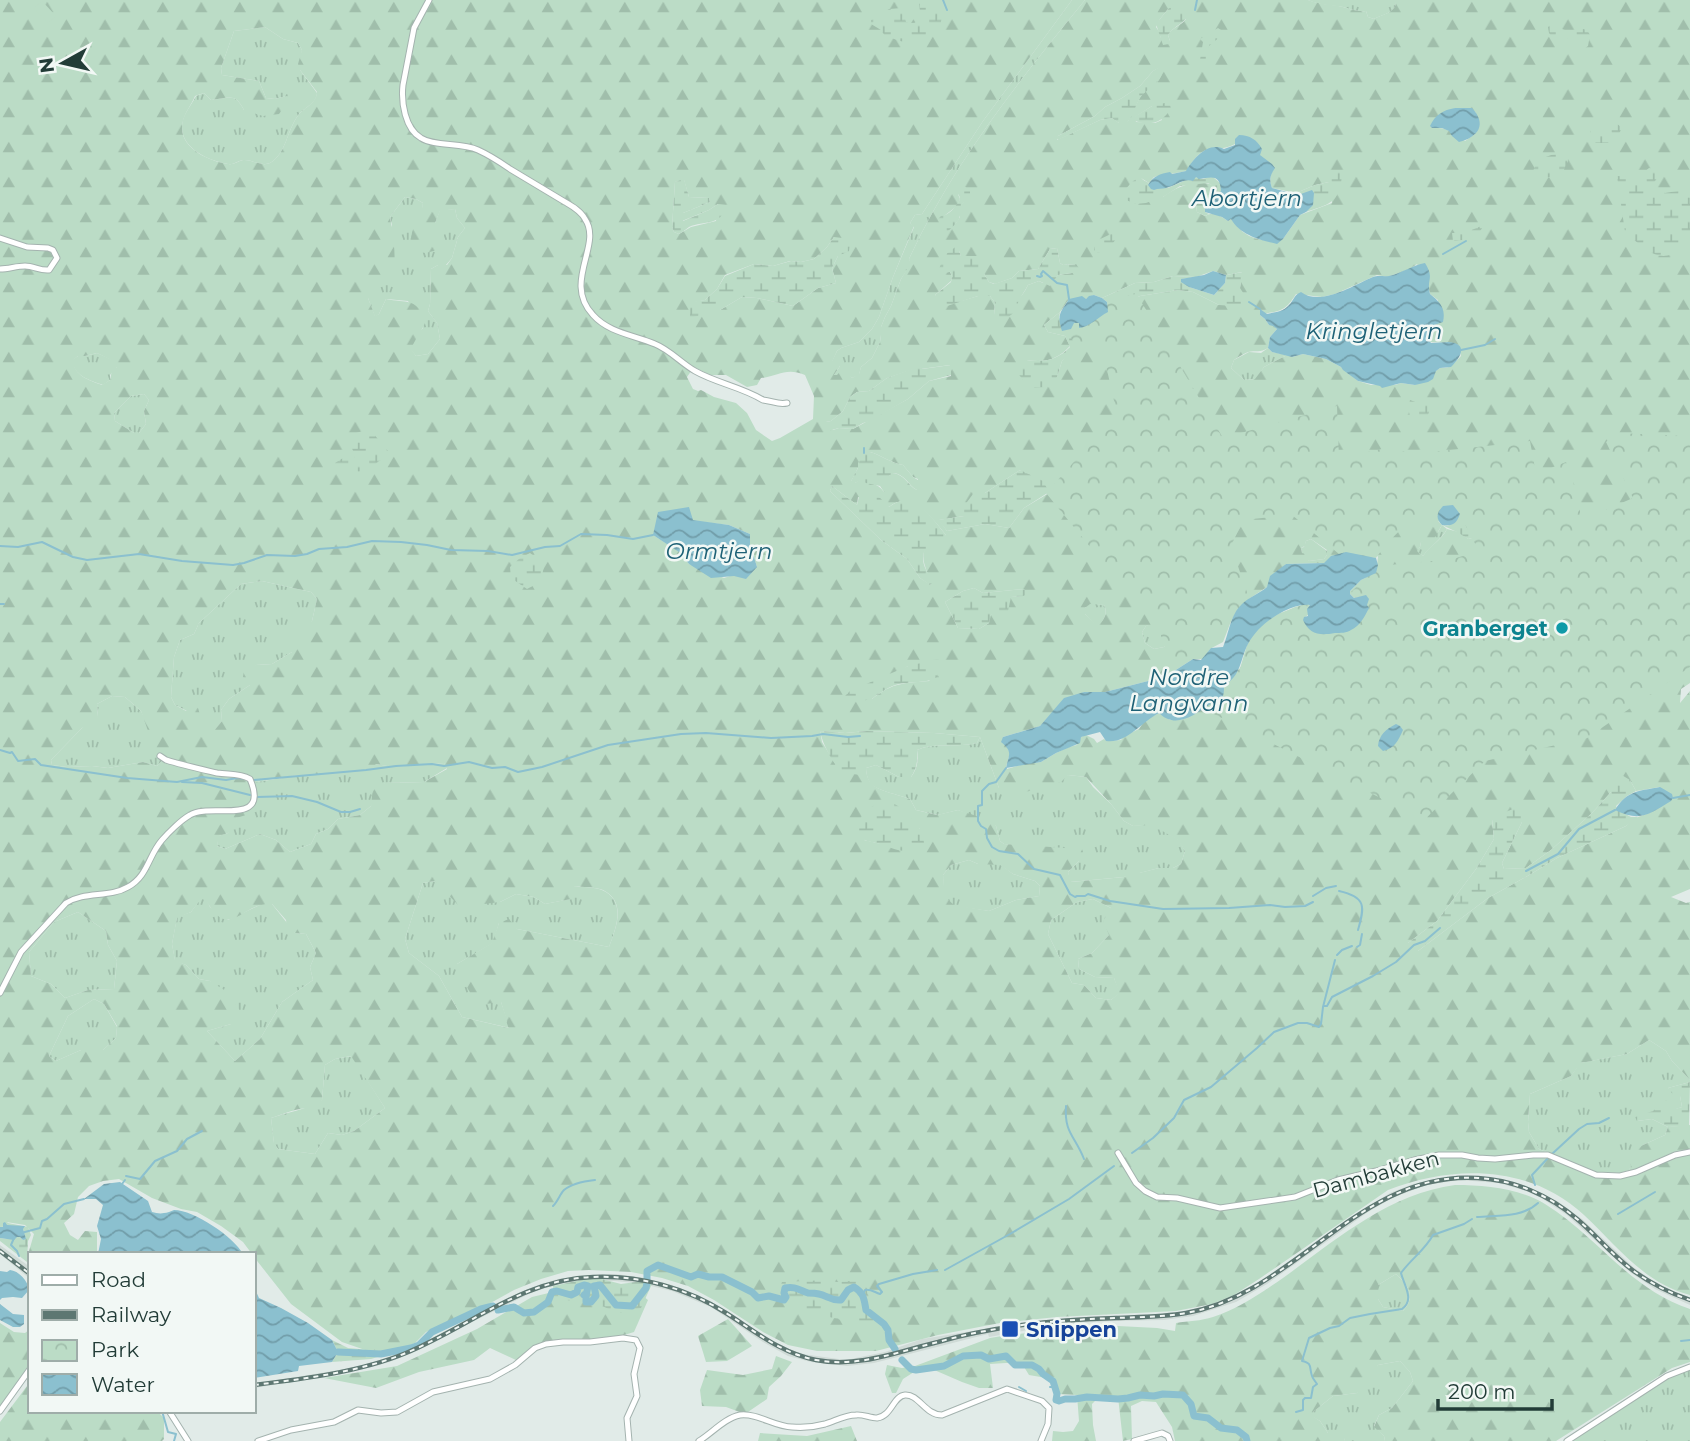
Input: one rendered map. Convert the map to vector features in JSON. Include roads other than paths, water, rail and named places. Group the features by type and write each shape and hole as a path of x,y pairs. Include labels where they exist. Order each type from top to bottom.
{"street":[{"path":"429,0 414,28 402,92 405,111 413,131 430,142 477,149 583,215 589,227 589,237 581,273 582,295 593,316 606,326 624,335 655,344 709,378 763,400 778,404 787,403"},
{"path":"0,238 27,247 48,248 57,258 49,270 23,266 0,269"},
{"path":"0,993 21,952 66,903 74,898 120,891 129,887 142,875 161,841 187,816 203,810 239,811 252,803 254,790 246,776 215,772 166,760 160,756"},
{"name":"Dambakken","path":"1118,1153 1136,1183 1145,1191 1157,1197 1177,1198 1220,1208 1295,1197 1333,1181 1439,1155 1462,1154 1495,1159 1548,1155 1596,1175 1620,1176 1690,1152"},
{"path":"258,1441 297,1429 334,1422 360,1410 397,1412 433,1392 493,1377 535,1348 546,1344 627,1339 636,1340 640,1348 634,1374 637,1396 627,1419 629,1441"},
{"path":"1567,1441 1667,1376 1690,1367"},
{"path":"0,1411 28,1371"},
{"path":"699,1441 738,1416 750,1416 786,1427 812,1427 853,1415 882,1417 899,1397 905,1395 912,1397 932,1414 942,1415 1007,1388 1042,1402 1049,1408 1048,1424 1041,1441"},
{"path":"170,1413 188,1441"},
{"path":"1134,1441 1162,1433 1168,1436 1170,1441"}],"water":[{"path":"1455,108 1472,108 1480,124 1472,137 1459,142 1449,131 1430,126 1440,114"},
{"name":"Abortjern","path":"1239,135 1255,141 1262,149 1260,155 1275,168 1270,178 1272,188 1298,195 1312,190 1314,193 1313,205 1300,215 1277,244 1245,233 1231,219 1228,221 1205,212 1205,202 1211,201 1221,191 1217,179 1196,177 1193,181 1154,190 1148,185 1160,175 1186,171 1207,149 1224,149 1235,145 1235,139"},
{"name":"Kringletjern","path":"1425,263 1430,276 1430,294 1444,313 1443,322 1433,327 1428,339 1431,343 1455,343 1461,349 1451,367 1440,368 1428,382 1415,385 1401,383 1382,388 1358,381 1326,359 1303,354 1292,357 1272,352 1268,348 1270,337 1277,329 1260,315 1260,309 1267,314 1279,311 1287,307 1301,292 1309,296 1327,296 1373,277 1389,276"},
{"path":"1213,271 1226,275 1225,283 1214,295 1181,282 1181,279"},
{"path":"1094,295 1107,302 1108,312 1087,326 1079,328 1079,323 1074,323 1071,329 1062,331 1060,314 1069,299 1082,296 1086,299"},
{"path":"1453,505 1460,514 1457,520 1453,524 1442,525 1438,518 1439,511 1443,506"},
{"name":"Ormtjern","path":"689,507 693,520 729,525 750,534 757,567 746,579 734,576 711,578 653,535 658,512"},
{"name":"Nordre Langvann","path":"1346,552 1376,558 1378,565 1376,573 1361,580 1350,591 1354,598 1366,595 1369,599 1369,608 1354,628 1343,633 1315,633 1303,620 1308,616 1307,609 1310,605 1291,608 1273,617 1259,629 1248,644 1234,677 1224,685 1222,698 1197,713 1184,719 1171,720 1159,713 1121,739 1106,741 1100,732 1081,737 1080,743 1041,762 1006,768 1009,754 1001,742 1003,737 1040,726 1064,698 1084,692 1105,692 1156,679 1168,675 1193,659 1201,660 1211,648 1223,647 1238,608 1267,587 1270,576 1286,564 1324,563 1331,556"},
{"path":"1396,724 1403,730 1398,741 1383,751 1378,746 1381,736"},
{"path":"1660,787 1672,794 1673,798 1656,810 1631,816 1615,810 1629,795"},
{"path":"120,1182 148,1201 152,1212 174,1210 192,1214 222,1233 242,1252 98,1252 101,1239 97,1226 103,1205 96,1199 84,1199 104,1184"},
{"path":"5,1222 7,1225 25,1226 23,1229 26,1239 0,1238 0,1227 3,1227"},
{"path":"0,1271 17,1272 27,1283 28,1291 22,1298 0,1300"},
{"path":"256,1291 259,1298 308,1323 332,1340 338,1352 332,1362 299,1366 298,1371 256,1378"},
{"path":"0,1304 13,1314 24,1315 24,1324 13,1327 0,1320"}],"waterway":[{"path":"943,0 947,10"},
{"path":"1195,10 1197,0"},
{"path":"1443,254 1466,241"},
{"path":"1037,276 1042,276 1043,271 1057,283 1067,285 1069,299"},
{"path":"1249,302 1260,309"},
{"path":"1461,350 1485,345 1495,339"},
{"path":"864,448 864,453"},
{"path":"0,546 18,547 42,542 73,557 87,560 139,554 233,565 267,555 295,556 319,549 347,547 372,541 512,555 560,546 581,534 633,539 653,535"},
{"path":"254,780 396,766 444,766 469,762 492,768 505,767 518,772 542,767 608,745 681,734 706,733 771,738 823,734 860,736"},
{"path":"0,750 12,752 18,761 35,759 41,765 127,778 177,782 202,777 245,779"},
{"path":"1006,768 996,782 989,784 982,791 978,821 986,829 987,838 992,847 1018,854 1034,869 1060,875 1070,894 1075,897 1088,894 1110,901 1163,909 1270,905 1285,907 1305,906 1313,902"},
{"path":"182,782 202,783 250,795"},
{"path":"1673,798 1690,795"},
{"path":"257,797 292,796 341,812 360,809"},
{"path":"1526,871 1558,854 1579,829 1615,810"},
{"path":"1313,896 1326,888 1336,886"},
{"path":"1339,891 1354,896 1361,904 1362,915 1358,930"},
{"path":"1324,1006 1327,1006 1332,997 1396,962 1414,945 1425,941 1440,928"},
{"path":"1357,947 1362,934"},
{"path":"1337,955 1352,946"},
{"path":"1132,1153 1174,1118 1184,1100 1211,1087 1274,1032 1298,1023 1319,1027 1335,960"},
{"path":"1066,1106 1068,1129 1084,1159"},
{"path":"1552,1154 1579,1129 1609,1118"},
{"path":"126,1176 140,1179 155,1161 177,1151 187,1139 202,1131"},
{"path":"1535,1185 1532,1175 1548,1158"},
{"path":"945,1270 1069,1199 1114,1166"},
{"path":"122,1184 125,1180"},
{"path":"553,1206 567,1188 595,1180"},
{"path":"1618,1214 1655,1192"},
{"path":"21,1233 40,1228 42,1221 64,1204 84,1199"},
{"path":"1477,1217 1517,1213 1538,1203"},
{"path":"1296,1412 1303,1410 1303,1400 1311,1398 1313,1387 1317,1384 1309,1365 1302,1361 1309,1338 1339,1326 1350,1318 1402,1309 1408,1297 1401,1273 1433,1235 1472,1219"},
{"path":"14,1238 11,1245 19,1256"},
{"path":"647,1279 647,1271 658,1265 691,1277 698,1274 722,1277 752,1292 758,1298 769,1296 784,1300 785,1288 841,1300 848,1290 854,1287 862,1294 866,1310 888,1330 889,1340 895,1349"},
{"path":"863,1294 865,1290 880,1294 882,1292 877,1286 879,1284 937,1270"},
{"path":"584,1295 586,1302 591,1302 596,1296 594,1286 600,1285 616,1305 632,1306 647,1283"},
{"path":"498,1310 514,1307 524,1313 534,1312 548,1302 552,1292 571,1295 584,1285 588,1286 586,1296"},
{"path":"338,1352 381,1354 411,1348 419,1345 432,1332 493,1306"},
{"path":"1681,1341 1690,1340"},
{"path":"902,1360 916,1370 944,1366 963,1356 981,1355 989,1359 1006,1356 1015,1365 1032,1365 1039,1369 1053,1381 1056,1400 1059,1401 1087,1397 1118,1399 1140,1395 1183,1395 1191,1404 1194,1416 1208,1418 1221,1428 1237,1430 1247,1441"},
{"path":"1019,1387 1026,1391"},
{"path":"1050,1387 1055,1387"},
{"path":"163,1413 168,1432 176,1434 174,1441"}],"railway":[{"path":"256,1385 331,1374 388,1360 520,1295 567,1280 593,1277 628,1278 679,1290 711,1304 780,1347 803,1357 832,1362 877,1358 959,1337 1022,1325 1186,1313 1225,1301 1261,1283 1362,1212 1398,1193 1436,1181 1478,1178 1505,1182 1543,1196 1577,1219 1635,1272 1661,1288 1690,1300"},
{"path":"0,1251 28,1272"}],"place":[{"name":"Granberget","path":"1562,628"},
{"name":"Snippen","path":"1010,1329"}]}
